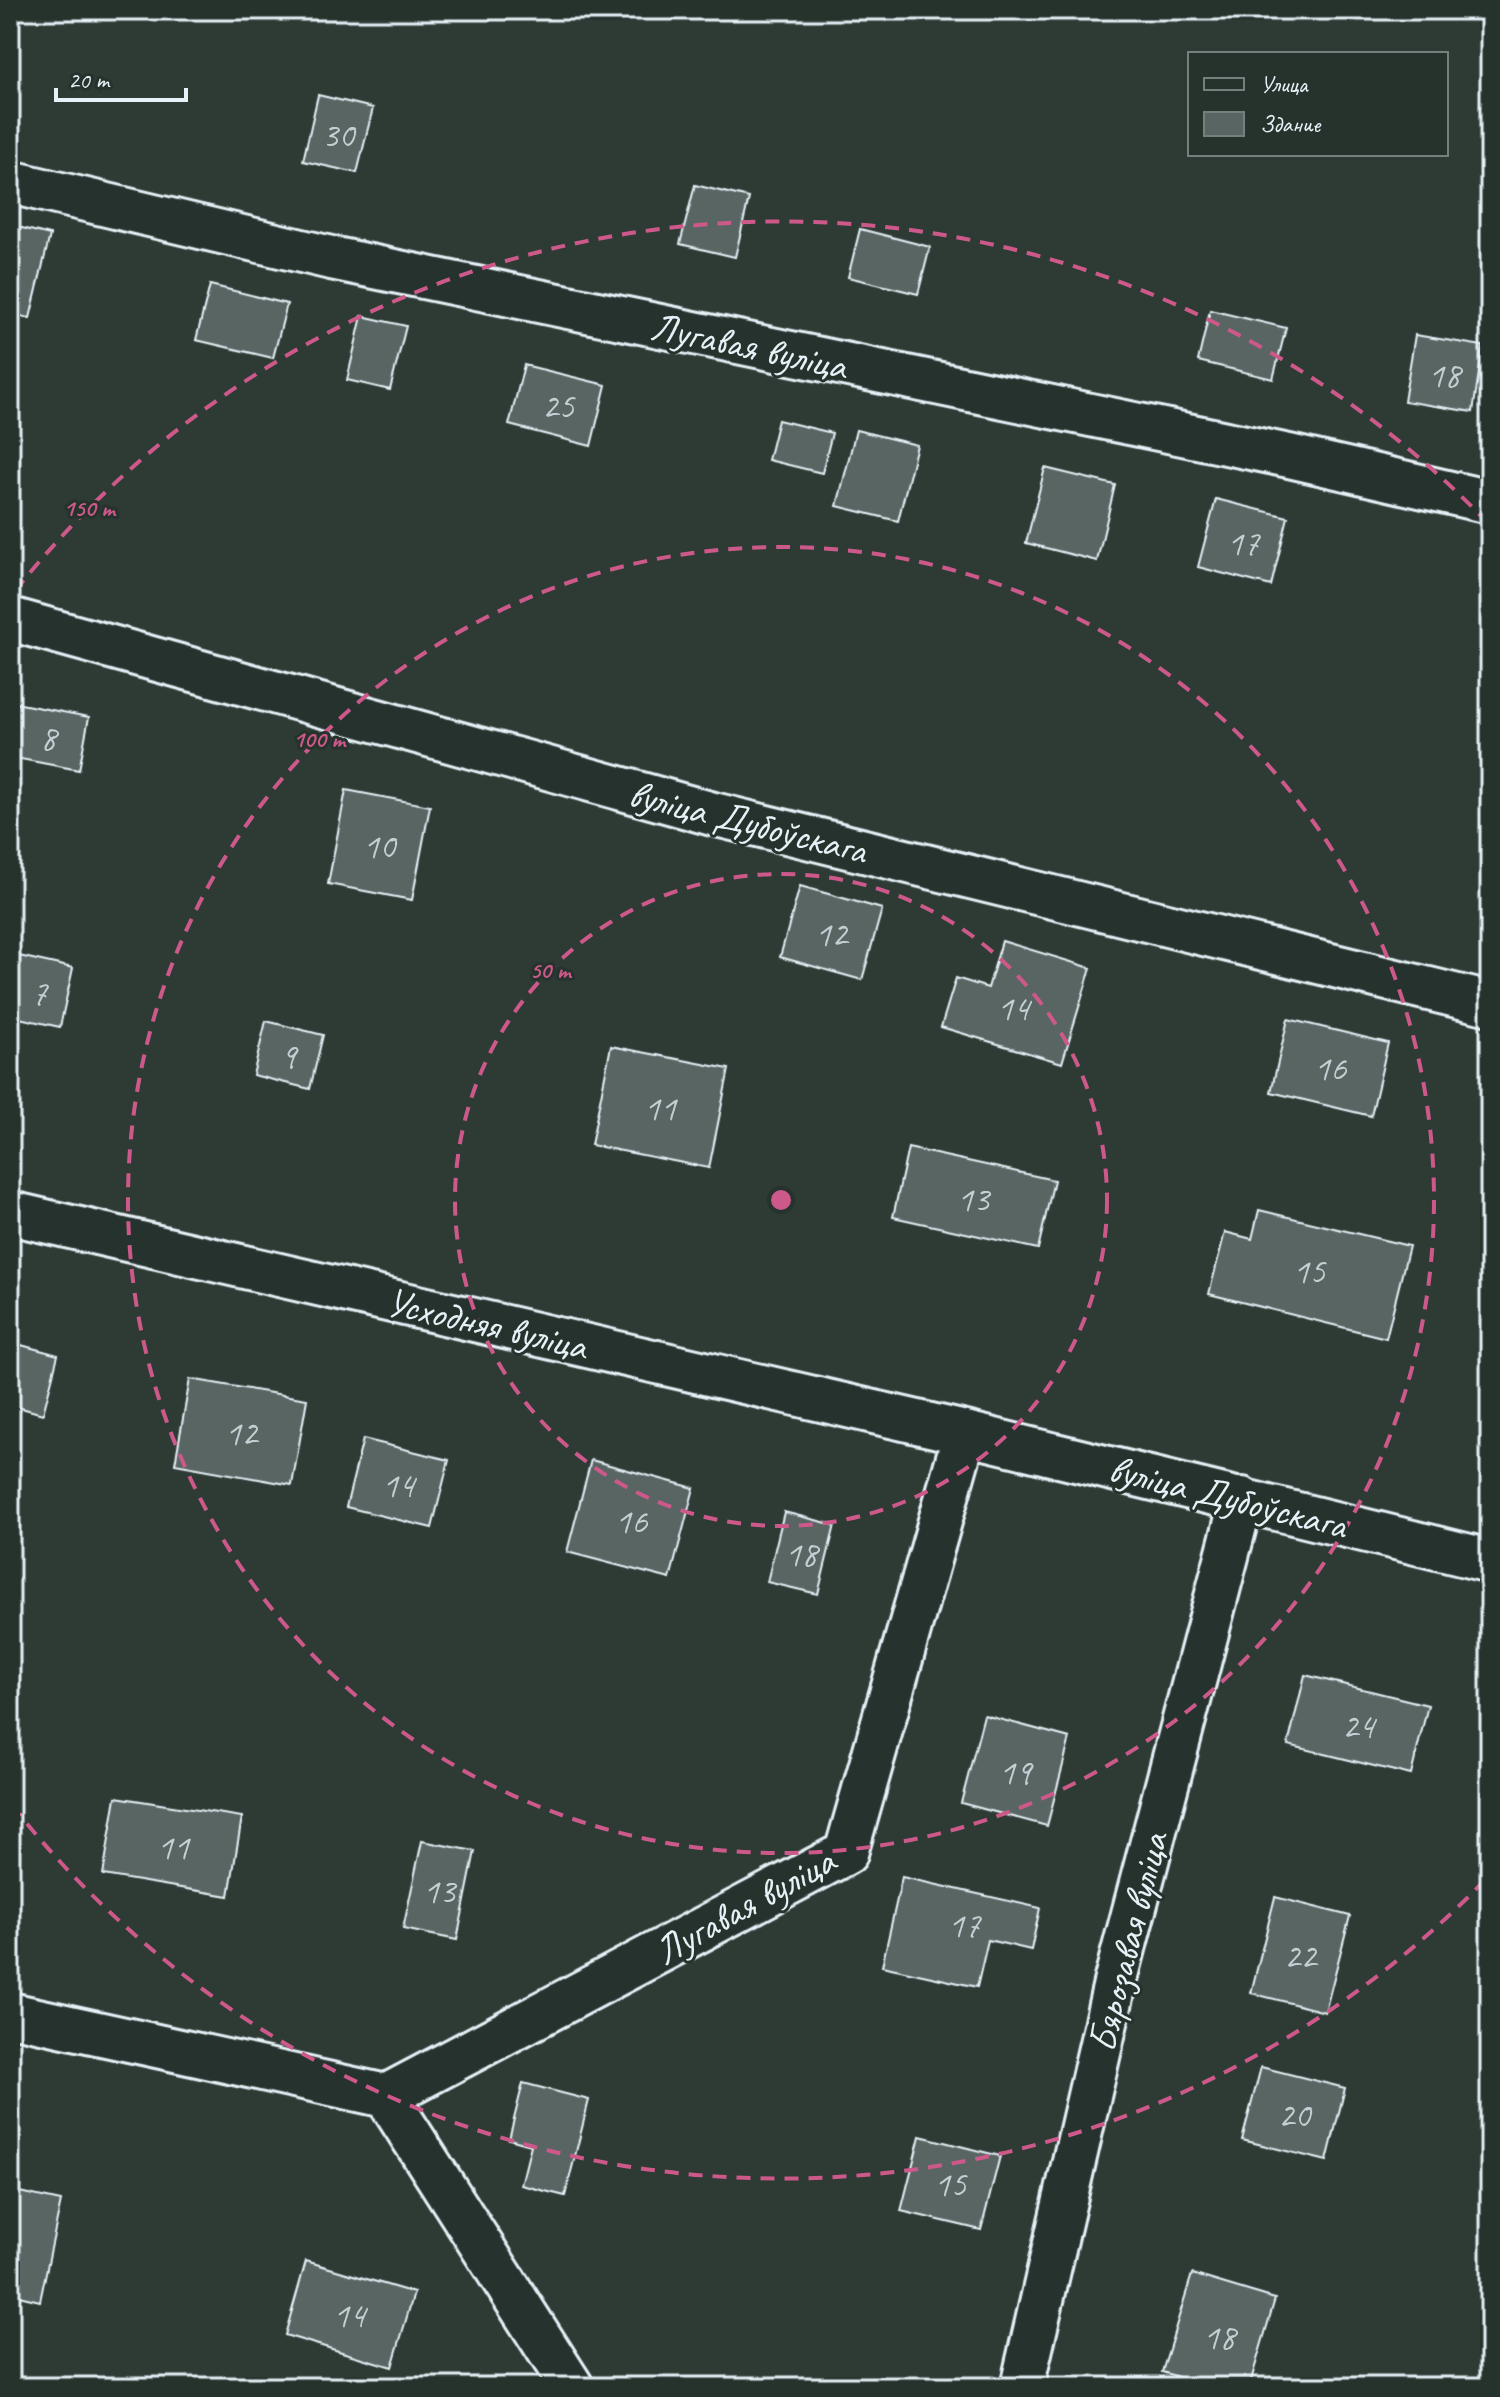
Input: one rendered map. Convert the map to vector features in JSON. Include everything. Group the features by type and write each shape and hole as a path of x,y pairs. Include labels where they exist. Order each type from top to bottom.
{"street":[{"name":"Лугавая вуліца","path":"10,182 331,258 1289,456 1490,502"},
{"name":"вуліца Дубоўскага","path":"10,619 713,814 1490,1004"},
{"name":"Усходняя вуліца","path":"10,1213 965,1433"},
{"name":"Лугавая вуліца","path":"386,2096 846,1853 965,1433"},
{"name":"вуліца Дубоўскага","path":"965,1433 1490,1561"},
{"name":"Бярозавая вуліца","path":"1022,2387 1116,1979 1242,1499"},
{"path":"10,2014 386,2096 572,2387"}],"building":[{"path":"318,95 373,108 357,173 303,161"},
{"path":"695,185 749,198 735,257 680,244"},
{"path":"10,225 50,235 30,318 10,314"},
{"path":"860,229 930,247 918,294 848,277"},
{"path":"210,285 287,304 273,358 196,340"},
{"path":"1210,310 1286,328 1273,379 1198,361"},
{"path":"362,316 406,326 390,390 347,380"},
{"path":"1415,335 1483,346 1473,412 1404,401"},
{"path":"524,365 606,385 591,446 509,425"},
{"path":"778,420 832,433 822,473 768,460"},
{"path":"856,430 917,445 898,521 837,506"},
{"path":"1045,468 1115,485 1097,561 1026,543"},
{"path":"1216,499 1288,517 1271,586 1198,567"},
{"path":"10,702 89,717 79,770 10,757"},
{"path":"346,790 430,806 412,900 328,884"},
{"path":"800,886 882,909 862,980 780,957"},
{"path":"1002,941 1091,968 1062,1063 941,1027 956,978 988,988"},
{"path":"10,954 73,968 60,1027 10,1016"},
{"path":"1288,1019 1388,1043 1371,1116 1271,1092"},
{"path":"266,1021 323,1035 310,1089 253,1075"},
{"path":"611,1046 729,1069 709,1168 591,1145"},
{"path":"908,1148 1054,1180 1038,1249 893,1217"},
{"path":"1259,1210 1409,1246 1386,1338 1209,1294 1225,1232 1252,1239"},
{"path":"10,1342 58,1355 43,1414 10,1405"},
{"path":"190,1379 307,1399 292,1485 175,1464"},
{"path":"363,1439 449,1460 432,1528 346,1507"},
{"path":"591,1460 694,1488 670,1579 567,1552"},
{"path":"784,1512 835,1525 818,1594 767,1582"},
{"path":"1305,1675 1428,1705 1411,1775 1288,1745"},
{"path":"984,1715 1070,1738 1047,1826 961,1803"},
{"path":"116,1797 242,1817 229,1896 103,1875"},
{"path":"422,1841 475,1851 457,1940 403,1929"},
{"path":"902,1877 1040,1908 1031,1950 988,1940 977,1987 882,1966"},
{"path":"1275,1897 1350,1916 1325,2012 1251,1993"},
{"path":"1261,2067 1345,2088 1327,2161 1242,2140"},
{"path":"523,2083 589,2100 565,2196 521,2185 531,2145 509,2139"},
{"path":"920,2136 1000,2156 981,2230 901,2211"},
{"path":"10,2190 61,2201 40,2301 10,2294"},
{"path":"306,2261 414,2293 392,2367 285,2335"},
{"path":"1192,2274 1275,2299 1249,2387 1211,2387 1162,2372"}]}
